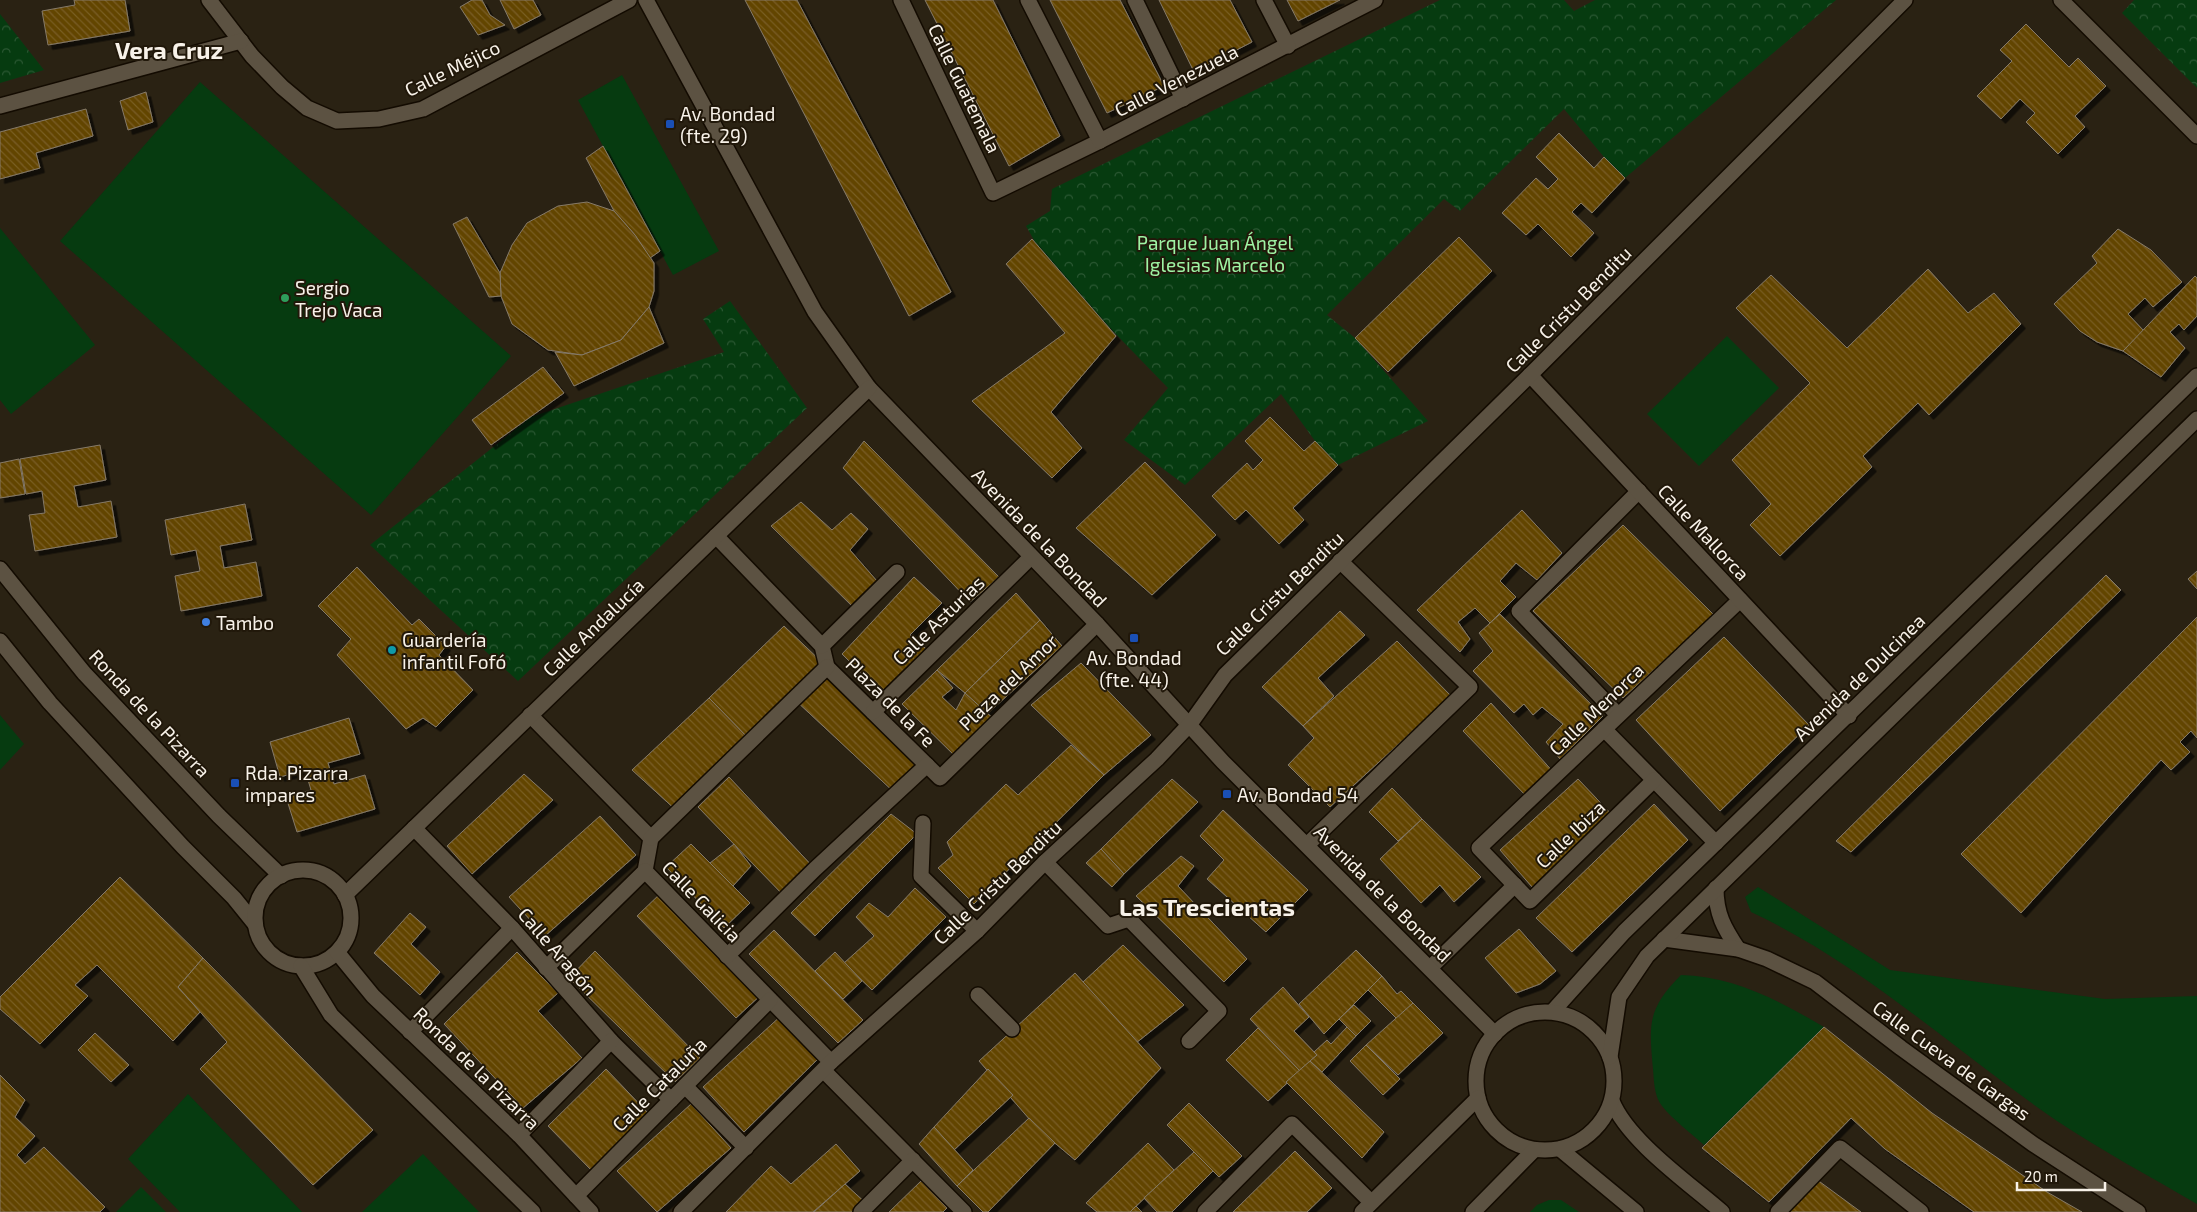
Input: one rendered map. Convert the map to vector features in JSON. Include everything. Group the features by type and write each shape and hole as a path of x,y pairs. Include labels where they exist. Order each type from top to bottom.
{"street":[{"name":"Calle Méjico","path":"209,0 241,41 282,87 307,108 337,120 379,119 423,109 629,0"},
{"name":"Avenida de la Bondad","path":"646,0 815,312 869,388 1097,624 1223,762 1495,1034"},
{"name":"Calle Guatemala","path":"901,0 993,193"},
{"path":"1028,0 1100,142"},
{"path":"1135,0 1183,99"},
{"path":"1264,0 1288,46"},
{"name":"Calle Venezuela","path":"993,193 1100,142 1375,0"},
{"name":"Calle Cristu Benditu","path":"681,1212 827,1066 977,931 1045,862 1157,759 1190,724 1225,675 1530,376 1906,0"},
{"path":"2061,0 2197,136"},
{"path":"0,106 241,41"},
{"name":"Calle Mallorca","path":"1530,376 1849,716"},
{"name":"Avenida de Dulcinea","path":"1553,1011 1624,932 1849,716 2197,376"},
{"name":"Calle Andalucía","path":"345,895 869,388"},
{"path":"1610,1057 1619,997 1647,956 2197,419"},
{"path":"1618,715 1519,611 1638,491"},
{"path":"716,536 822,646 827,667"},
{"name":"Calle Asturias","path":"873,712 1031,557"},
{"path":"1307,846 1470,687 1340,561"},
{"name":"Ronda de la Pizarra","path":"0,569 84,673 219,816 281,876"},
{"path":"822,646 897,572"},
{"name":"Calle Menorca","path":"1515,885 1479,848 1740,600"},
{"name":"Plaza del Amor","path":"927,765 940,778 1097,624"},
{"path":"0,641 50,703 183,847 234,898 256,924"},
{"name":"Plaza de la Fe","path":"651,838 827,667 927,765 814,870 727,956"},
{"path":"530,715 651,838"},
{"path":"1604,729 1716,843"},
{"name":"Calle Ibiza","path":"1515,885 1530,901 1654,780"},
{"path":"922,824 921,876 977,931"},
{"name":"Calle Aragón","path":"414,828 512,928 611,1041 671,1100"},
{"name":"Calle Galicia","path":"651,838 645,871 770,1000 913,1160 964,1212"},
{"path":"1045,862 1108,926 1128,919 1219,1011 1190,1041"},
{"path":"310,870 324,875 336,883 345,895 350,909 351,925 346,939 338,952 327,960 315,965 301,966 285,963 270,954 260,940 256,924 256,910 261,896 269,884 281,876 295,871 310,870"},
{"path":"546,968 645,871"},
{"path":"1430,968 1515,885"},
{"path":"1716,888 1718,912 1725,930 1738,949"},
{"path":"410,1032 512,928"},
{"name":"Calle Cueva de Gargas","path":"1664,939 1738,949 1767,959 1815,982 1900,1048 2033,1144 2138,1212"},
{"name":"Ronda de la Pizarra","path":"338,952 373,996 519,1136 591,1212"},
{"path":"301,966 332,1015 533,1212"},
{"path":"978,995 1012,1030"},
{"name":"Calle Cataluña","path":"576,1196 770,1000"},
{"path":"1553,1011 1576,1019 1599,1037 1610,1057 1614,1079 1612,1101 1599,1125 1583,1140 1560,1149 1534,1150 1516,1144 1492,1127 1484,1114 1478,1098 1477,1068 1482,1054 1495,1034 1516,1019 1553,1011"},
{"path":"519,1136 611,1041"},
{"path":"685,1086 746,1148"},
{"path":"1205,1212 1292,1124 1366,1207 1478,1098"},
{"path":"1612,1101 1618,1115 1650,1149 1722,1212"},
{"path":"1778,1212 1840,1148 1922,1212"},
{"path":"1560,1149 1636,1212"},
{"path":"1473,1212 1534,1150"},
{"path":"860,1212 913,1160"}],"green space":[{"name":"Parque Juan Ángel Iglesias Marcelo","path":"1440,0 1564,0 1574,11 1595,0 1836,0 1625,178 1604,157 1564,109 1460,211 1444,199 1327,315 1355,338 1428,421 1338,465 1315,441 1281,394 1185,485 1124,440 1168,388 1047,263 1026,226 1050,211 1052,189"},
{"path":"2134,0 2197,0 2197,88 2122,13"},
{"path":"0,14 44,70 0,83"},
{"path":"622,75 719,251 673,275 578,100"},
{"name":"Sergio Trejo Vaca","path":"200,82 511,356 371,515 60,241"},
{"path":"0,228 95,345 11,414 0,400"},
{"path":"730,301 807,408 518,681 370,545 531,417 724,352 703,319"},
{"path":"1727,336 1779,388 1699,466 1647,414"},
{"path":"0,715 24,744 0,770"},
{"path":"1758,887 1890,970 2105,999 2197,996 2197,1204 2057,1121 1871,983 1792,933 1751,912 1745,897"},
{"path":"1681,975 1700,976 1737,985 1773,999 1824,1027 1704,1145 1666,1111 1657,1098 1654,1083 1651,1040 1653,1018 1662,998"},
{"path":"188,1094 302,1212 180,1212 128,1159"},
{"path":"423,1154 479,1212 362,1212"},
{"path":"141,1187 166,1212 116,1212"},
{"path":"1549,1200 1561,1200 1579,1212 1530,1212 1537,1205"}],"building":[{"path":"74,0 125,0 130,31 48,45 42,11 75,5"},
{"path":"472,0 482,0 490,15 505,25 478,35 460,7"},
{"path":"500,0 533,0 541,15 514,29"},
{"path":"745,0 797,0 951,292 909,316"},
{"path":"925,0 993,0 1060,136 1009,166"},
{"path":"1050,0 1120,0 1164,86 1107,113"},
{"path":"1159,0 1230,0 1252,42 1194,72"},
{"path":"1287,0 1340,0 1298,21"},
{"path":"2026,24 2069,67 2078,58 2106,86 2075,116 2085,127 2058,154 2026,122 2035,113 2020,99 2001,119 1977,96 2012,61 2000,50"},
{"path":"146,92 153,122 128,130 120,101"},
{"path":"86,109 93,136 36,153 40,168 0,179 0,132"},
{"path":"1559,133 1594,168 1604,157 1625,178 1592,213 1581,203 1572,212 1594,233 1571,257 1538,224 1526,235 1502,213 1536,178 1548,189 1558,179 1536,157"},
{"path":"603,146 660,251 650,258 635,235 614,211 586,158"},
{"path":"587,202 614,211 635,235 654,263 654,291 649,307 621,340 582,355 548,350 512,324 501,296 500,273 512,245 527,223 558,206"},
{"path":"467,217 500,273 501,296 489,297 453,224"},
{"path":"2118,229 2151,250 2182,282 2153,307 2145,298 2128,314 2144,331 2123,351 2097,342 2080,331 2054,304 2097,263 2092,256"},
{"path":"1459,237 1492,271 1388,372 1355,338"},
{"path":"1032,239 1116,336 1051,412 1082,448 1052,478 972,401 1065,333 1006,264"},
{"path":"1928,269 1968,313 1994,293 2021,324 1929,415 1918,403 1863,456 1872,467 1780,556 1750,525 1771,504 1732,460 1810,383 1736,308 1771,275 1847,348"},
{"path":"2195,276 2197,278 2197,316 2184,330 2179,324 2170,332 2185,348 2161,377 2123,351"},
{"path":"649,307 664,343 574,386 555,352 582,355 621,340"},
{"path":"543,367 564,393 491,445 472,420"},
{"path":"1270,417 1304,451 1315,441 1338,465 1293,508 1304,520 1279,544 1246,510 1235,520 1212,496 1247,463 1253,470 1263,460 1245,441"},
{"path":"864,441 999,577 970,602 843,468"},
{"path":"100,445 106,480 74,486 78,507 111,501 117,537 35,551 29,515 45,513 42,491 26,494 20,459"},
{"path":"19,459 25,494 0,498 0,463"},
{"path":"1145,462 1216,535 1152,595 1076,528"},
{"path":"801,502 832,530 851,513 868,529 850,550 877,581 857,611 771,526"},
{"path":"245,504 252,540 220,546 224,568 256,562 262,596 181,611 175,576 200,571 196,550 171,555 165,520"},
{"path":"1522,510 1562,553 1537,580 1516,563 1500,581 1516,597 1490,623 1475,608 1458,622 1470,639 1460,652 1417,610"},
{"path":"1623,525 1714,615 1623,698 1533,611"},
{"name":"Guardería infantil Fofó","path":"357,567 412,625 419,619 446,646 439,655 473,690 436,727 423,718 406,729 337,655 351,639 318,606"},
{"path":"2197,571 2197,589 2188,579"},
{"path":"2106,575 2121,590 1851,852 1836,841"},
{"path":"914,577 942,603 910,635 932,654 882,694 842,654"},
{"path":"1016,593 1040,620 965,693 937,670"},
{"path":"1340,611 1365,635 1318,678 1334,696 1303,726 1262,687"},
{"path":"1500,614 1603,716 1560,759 1546,742 1563,724 1542,707 1533,715 1524,704 1514,713 1473,671 1493,651 1479,633"},
{"path":"2197,617 2197,738 2191,731 2180,742 2190,752 2171,770 2161,760 2021,913 1961,854"},
{"path":"1040,620 1062,646 987,714 965,693"},
{"path":"784,626 827,667 751,741 709,698"},
{"path":"1724,637 1809,725 1720,811 1636,720"},
{"path":"1397,641 1451,696 1330,807 1288,765 1314,738 1303,726"},
{"path":"1081,663 1151,735 1104,775 1031,705"},
{"path":"827,667 927,765 896,794 794,699"},
{"path":"937,670 953,688 942,697 956,710 965,693 996,721 958,759 902,704"},
{"path":"709,698 751,741 678,812 632,770"},
{"path":"1491,703 1556,775 1530,800 1463,731"},
{"path":"349,718 360,754 328,763 334,784 365,775 375,809 297,832 286,797 311,790 305,770 280,777 270,742"},
{"path":"1071,745 1104,775 974,904 938,868 953,855 947,842 1006,784 1018,795"},
{"path":"524,774 553,800 472,874 447,846"},
{"path":"729,777 815,869 786,898 698,807"},
{"path":"1172,779 1198,802 1124,874 1101,849"},
{"path":"1578,779 1615,818 1532,887 1500,850"},
{"path":"1392,788 1422,819 1398,841 1369,812"},
{"path":"1654,804 1688,840 1572,952 1536,918"},
{"path":"1223,810 1308,890 1266,932 1207,879 1224,860 1200,836"},
{"path":"891,814 917,834 815,936 791,913"},
{"path":"600,816 636,855 545,936 509,897"},
{"path":"1422,819 1481,877 1454,902 1440,885 1421,903 1380,859"},
{"path":"691,844 750,903 724,928 666,867"},
{"path":"734,844 751,866 733,886 710,863"},
{"path":"1101,849 1124,874 1112,887 1086,863"},
{"path":"1181,856 1194,866 1178,886 1247,959 1224,982 1136,896"},
{"path":"120,877 203,958 178,987 200,1012 173,1041 97,965 75,985 88,996 40,1044 0,1009 0,997"},
{"path":"915,888 946,917 872,990 844,963 874,936 856,917 869,903 888,917"},
{"path":"664,890 763,993 736,1018 637,916"},
{"path":"410,913 426,927 411,944 440,972 420,995 374,953"},
{"path":"1519,929 1556,971 1540,984 1516,993 1485,958"},
{"path":"774,930 863,1020 838,1043 749,954"},
{"path":"1123,945 1184,1005 1136,1043 1083,982"},
{"path":"1356,950 1382,976 1324,1034 1299,1004"},
{"path":"595,951 700,1058 675,1082 569,978"},
{"path":"517,952 558,993 538,1011 582,1058 523,1108 444,1024"},
{"path":"835,952 862,981 843,999 815,971"},
{"path":"203,958 373,1130 313,1185 200,1069 227,1042 178,987"},
{"path":"1075,973 1161,1068 1075,1160 1037,1128 979,1061"},
{"path":"1382,976 1397,994 1401,991 1413,1003 1397,1019 1368,990"},
{"path":"1283,987 1309,1017 1294,1031 1317,1055 1300,1071 1250,1019"},
{"path":"1413,1003 1443,1033 1398,1075 1366,1045"},
{"path":"1354,1005 1371,1021 1356,1036 1339,1019"},
{"path":"783,1014 823,1054 744,1132 703,1087"},
{"path":"1347,1027 1356,1036 1322,1072 1310,1061 1317,1055 1314,1052 1327,1040 1331,1044"},
{"path":"1824,1027 1932,1113 2047,1192 2082,1212 1974,1212 1885,1149 1851,1118 1769,1202 1702,1148"},
{"path":"1258,1028 1300,1071 1268,1101 1226,1060"},
{"path":"95,1033 129,1065 111,1082 78,1050"},
{"path":"1366,1045 1400,1079 1383,1095 1350,1061"},
{"path":"1310,1061 1384,1132 1362,1158 1286,1082"},
{"path":"606,1069 648,1113 591,1170 548,1126"},
{"path":"988,1069 1013,1095 954,1150 934,1127"},
{"path":"0,1075 25,1100 15,1117 35,1136 17,1155 25,1164 44,1147 105,1207 100,1212 0,1212"},
{"path":"1189,1103 1242,1156 1219,1177 1167,1125"},
{"path":"691,1104 731,1148 657,1212 617,1171"},
{"path":"1029,1118 1055,1143 988,1212 983,1212 957,1186"},
{"path":"934,1127 973,1170 957,1186 919,1144"},
{"path":"1148,1143 1174,1170 1130,1212 1097,1212 1086,1203"},
{"path":"836,1144 860,1171 813,1212 726,1212 771,1166 791,1184"},
{"path":"1295,1151 1332,1188 1307,1212 1233,1212"},
{"path":"1194,1152 1213,1171 1172,1212 1157,1212 1144,1198"},
{"path":"1816,1179 1861,1212 1782,1212"},
{"path":"921,1181 947,1208 943,1212 889,1212"},
{"path":"845,1184 868,1205 861,1212 814,1212"},
{"path":"1136,1206 1142,1212 1130,1212"}],"place":[{"name":"Av. Bondad (fte. 29)","path":"670,124"},
{"name":"Sergio Trejo Vaca","path":"285,298"},
{"name":"Tambo","path":"206,622"},
{"name":"Av. Bondad (fte. 44)","path":"1134,638"},
{"name":"Guardería infantil Fofó","path":"392,650"},
{"name":"Rda. Pizarra impares","path":"235,783"},
{"name":"Av. Bondad 54","path":"1227,794"}],"district":[{"name":"Vera Cruz","path":"169,49"},
{"name":"Las Trescientas","path":"1207,906"}]}
